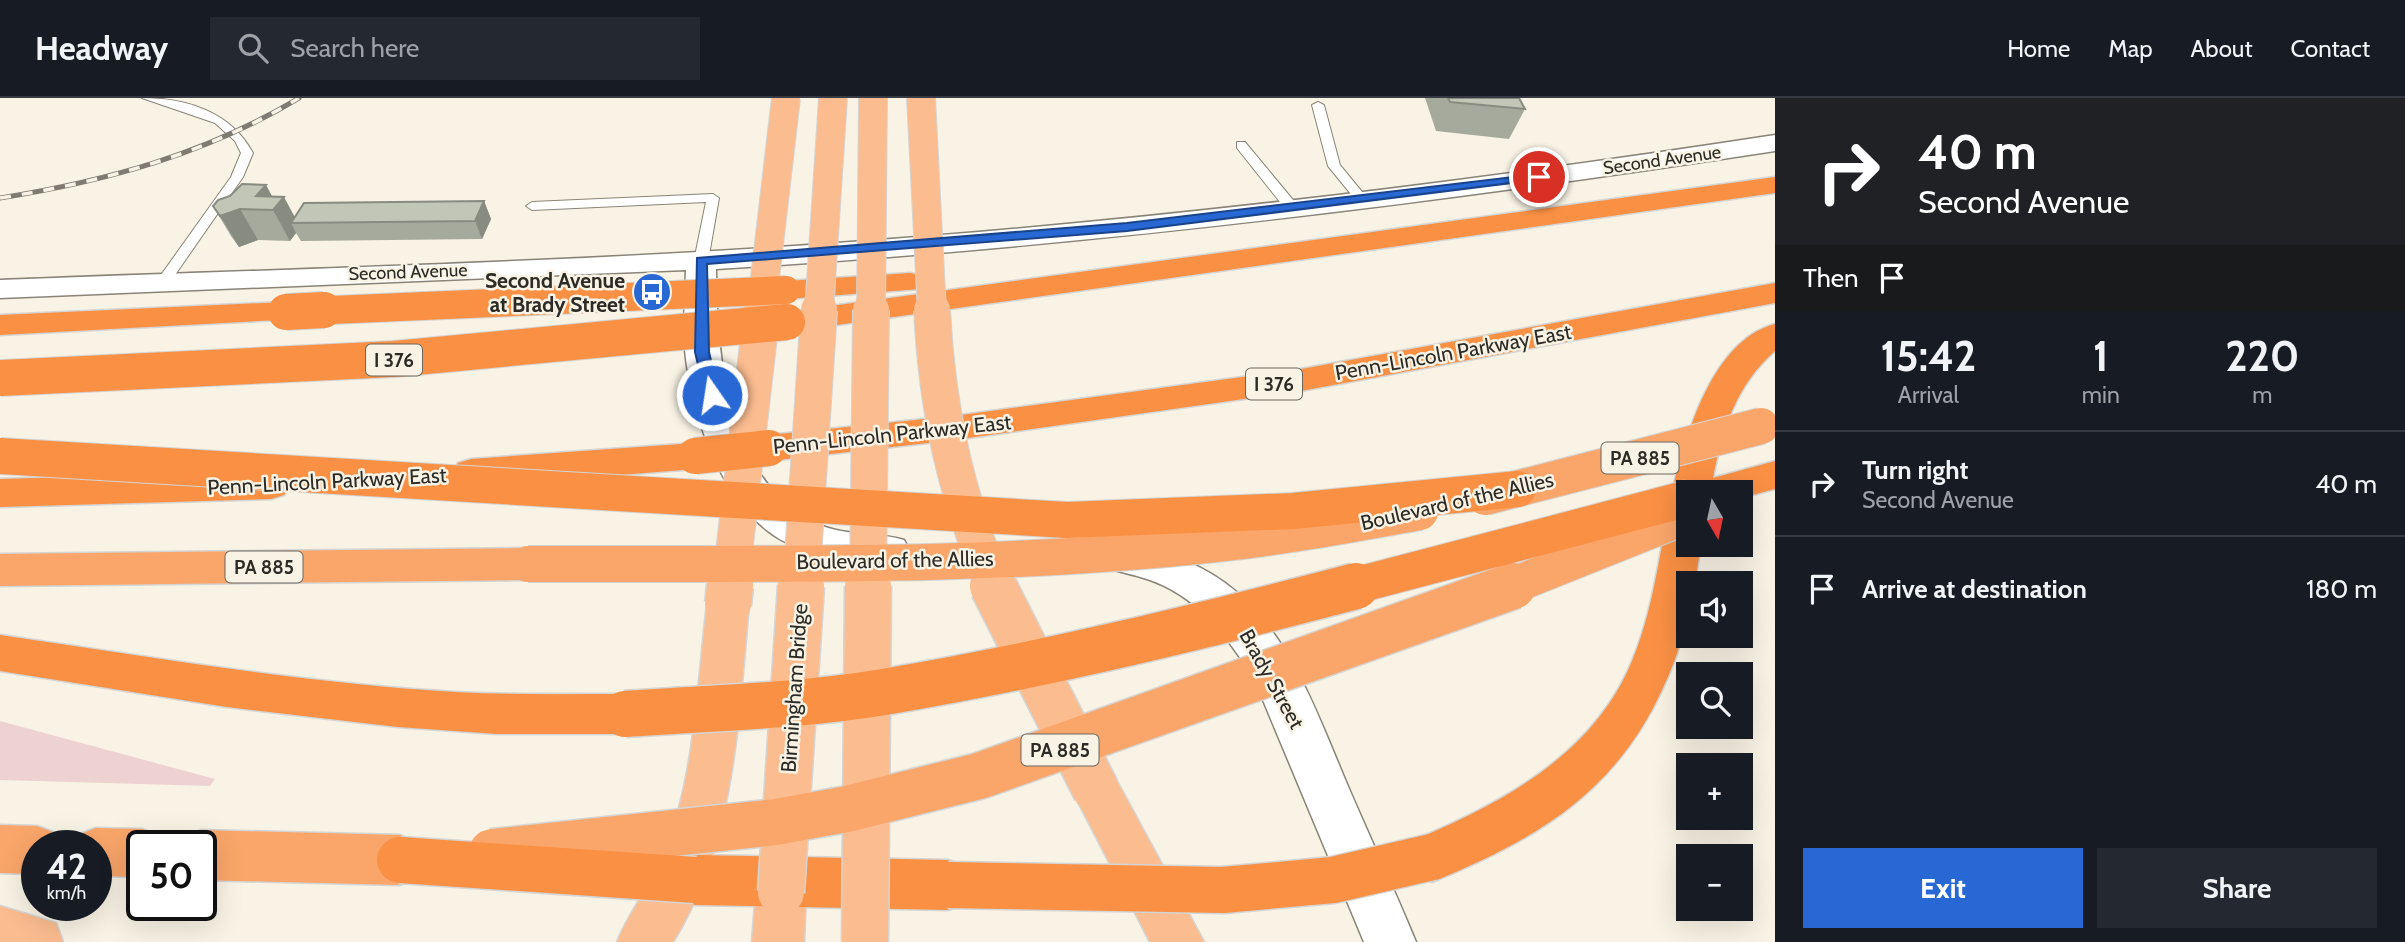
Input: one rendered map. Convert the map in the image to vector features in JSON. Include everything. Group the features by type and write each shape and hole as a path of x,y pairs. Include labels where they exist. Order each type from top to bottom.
{"highway":[{"name":"I 376","path":"0,378 365,362 648,338 787,322 1775,185"},
{"path":"0,325 786,290 976,276 1407,237"},
{"name":"Penn-Lincoln Parkway East","path":"0,494 361,480 695,456 968,427 1301,380 1775,293"},
{"path":"1693,480 1704,429 1719,393 1740,364 1775,334"},
{"name":"Boulevard of the Allies","path":"0,570 1044,556 1267,538 1425,511 1768,425"},
{"path":"0,456 1067,520 1144,519 1286,511 1399,503 1518,489"},
{"path":"1754,483 1775,478"},
{"path":"1754,488 1775,478"},
{"path":"0,653 271,694 467,712 625,714 797,703 883,692 1067,658 1165,636 1676,501"},
{"name":"PA 885","path":"217,855 400,860 776,822 915,794 1047,754 1396,629 1676,520"},
{"path":"400,860 695,880 1223,890 1333,880 1432,857 1480,839 1523,817 1559,791 1615,733 1651,667 1662,633 1678,557"},
{"path":"0,849 21,850"}],"main road":[{"path":"643,942 681,881 696,842 705,802 786,98"},
{"name":"Birmingham Bridge","path":"778,942 833,98"},
{"path":"864,942 873,98"},
{"path":"921,98 936,367 949,454 994,588 1096,790 1178,942"},
{"name":"Second Avenue","path":"0,289 701,261 989,240 1363,201 1775,143"},
{"name":"Brady Street","path":"701,261 700,321 706,375 740,475 765,507 799,531 824,542 853,548 1094,552 1157,564 1212,593 1256,642 1275,675 1390,942"},
{"path":"0,932 37,942"}],"lane":[{"path":"148,98 213,115 243,140 247,153 237,177 163,282"},
{"path":"1318,105 1334,166 1363,201"},
{"path":"1241,145 1293,209"},
{"path":"532,206 713,198 701,261"}],"shaded area":[{"path":"0,721 215,779 210,786 0,780"}],"building":[{"path":"1448,98 1519,98 1525,109 1450,102"},
{"path":"242,184 266,185 256,196 284,197 273,210 240,209 220,216 213,206 218,200 230,196"},
{"path":"484,201 475,221 291,223 304,203"}],"railway":[{"path":"0,198 79,183 155,163 228,135 299,98"}],"place":[{"name":"Second Avenue at Brady Street","path":"652,292"}],"route":[{"path":"712,395 702,352 701,261 1127,227 1539,177"}]}
